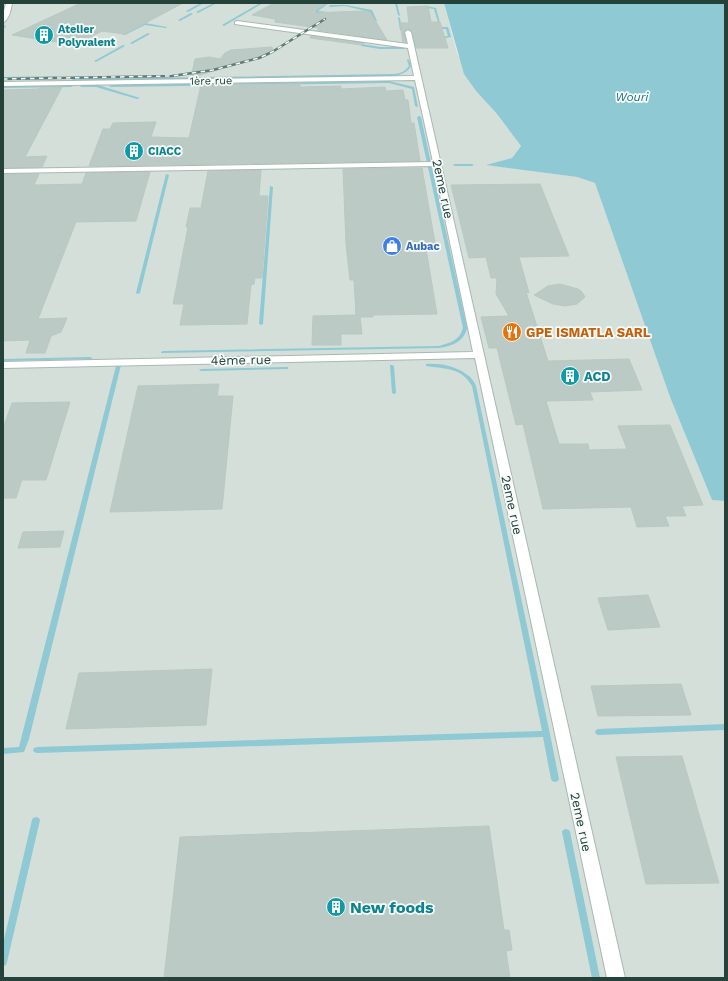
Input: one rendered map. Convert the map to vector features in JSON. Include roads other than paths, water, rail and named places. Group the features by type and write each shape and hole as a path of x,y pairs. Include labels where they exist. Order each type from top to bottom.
{"street":[{"path":"3,21 8,11 9,3"},
{"path":"237,23 379,43 411,46"},
{"name":"2eme rue","path":"408,32 616,978"},
{"name":"1ère rue","path":"3,84 418,78"},
{"path":"3,171 437,164"},
{"name":"4ème rue","path":"3,365 479,355"}],"water":[{"name":"Wouri","path":"444,3 725,3 725,501 712,500 670,397 595,183 577,177 486,165 512,158 521,146 464,74"}],"waterway":[{"path":"187,11 203,3"},
{"path":"197,12 216,3"},
{"path":"223,25 262,3"},
{"path":"328,3 316,12 328,13"},
{"path":"396,3 399,15"},
{"path":"330,6 344,6"},
{"path":"346,6 371,11 376,21 370,23"},
{"path":"428,7 435,9 439,22"},
{"path":"179,20 192,14"},
{"path":"399,18 401,30"},
{"path":"115,32 125,34 145,24 166,27"},
{"path":"442,28 447,28 450,37 443,37 445,43"},
{"path":"131,43 149,34"},
{"path":"362,45 380,48 404,48"},
{"path":"95,61 124,46"},
{"path":"73,80 392,75 401,74 406,71 410,66 408,60"},
{"path":"3,78 56,77"},
{"path":"111,86 389,82 413,88 417,106"},
{"path":"3,87 71,86"},
{"path":"82,86 96,86"},
{"path":"96,86 138,98"},
{"path":"163,352 439,347 456,342 462,336 465,328 419,117"},
{"path":"455,165 472,165"},
{"path":"138,293 167,175"},
{"path":"261,324 271,187"},
{"path":"3,360 90,358"},
{"path":"3,751 21,750 25,739 119,365 113,365"},
{"path":"428,365 454,369 466,375 474,386 546,734"},
{"path":"392,366 394,393"},
{"path":"201,370 286,368"},
{"path":"598,732 725,727"},
{"path":"37,750 546,734"},
{"path":"546,734 555,779"},
{"path":"3,962 36,820"},
{"path":"566,832 596,978"}],"railway":[{"path":"3,79 172,76 213,70 259,58 272,52 325,19"}],"place":[{"name":"Atelier Polyvalent","path":"44,35"},
{"name":"CIACC","path":"134,151"},
{"name":"Aubac","path":"392,246"},
{"name":"GPE ISMATLA SARL","path":"512,332"},
{"name":"ACD","path":"570,376"},
{"name":"New foods","path":"336,907"}]}
